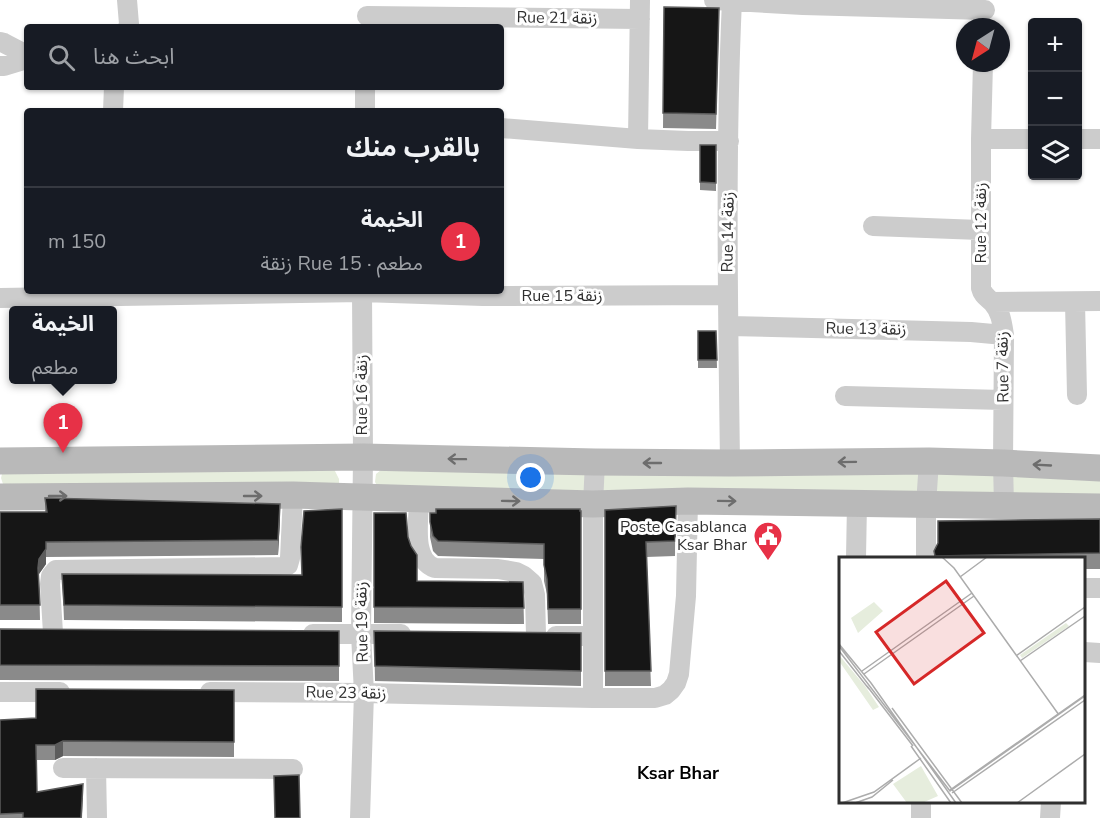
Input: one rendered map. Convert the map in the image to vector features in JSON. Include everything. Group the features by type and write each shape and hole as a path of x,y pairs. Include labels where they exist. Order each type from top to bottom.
{"street":[{"path":"127,0 129,24"},
{"path":"714,0 926,4 985,12"},
{"name":"Rue 14 زنقة","path":"730,463 728,296 729,68 732,0"},
{"path":"638,139 640,9"},
{"name":"Rue 21 زنقة","path":"366,14 640,9"},
{"path":"0,42 24,55"},
{"path":"0,66 24,58"},
{"name":"Rue 12 زنقة","path":"983,72 981,288 992,302"},
{"path":"113,108 114,90"},
{"path":"365,90 365,108"},
{"path":"504,128 638,139 729,141"},
{"path":"981,139 1028,139"},
{"path":"1082,139 1100,139"},
{"path":"873,226 980,230"},
{"name":"Rue 15 زنقة","path":"0,298 88,294"},
{"name":"Rue 16 زنقة","path":"362,294 362,498"},
{"name":"Rue 15 زنقة","path":"435,294 728,296"},
{"path":"992,302 1100,301"},
{"name":"Rue 7 زنقة","path":"992,302 1001,316 1004,334 1005,506"},
{"path":"1075,302 1077,395"},
{"name":"Rue 13 زنقة","path":"729,326 1004,334"},
{"path":"845,396 1004,400"},
{"path":"0,461 363,457 730,463 929,461 1100,468"},
{"path":"926,557 929,461"},
{"path":"593,698 595,462"},
{"path":"53,633 50,584 51,576 56,570 284,567 288,565 293,495"},
{"path":"0,496 293,495 593,504 688,501 1100,507"},
{"name":"Rue 19 زنقة","path":"360,818 364,693 361,634 362,498"},
{"path":"419,499 418,542 425,561 435,568 498,570 516,572 524,576 532,583 535,595 536,635"},
{"name":"Rue 23 زنقة","path":"188,692 655,698 670,690 679,674 686,596 688,501"},
{"path":"856,557 857,503"},
{"path":"32,633 77,633"},
{"path":"290,634 419,634"},
{"path":"512,635 592,636"},
{"path":"1085,652 1100,653"},
{"path":"0,692 82,692"},
{"path":"63,768 293,769"},
{"path":"96,768 97,818"},
{"path":"1050,818 1051,803"}],"green space":[{"path":"334,469 339,485 3,484 1,478 2,474"},
{"path":"381,470 1100,475 1100,503 378,487 375,482 376,474"}],"building":[{"path":"664,7 719,8 716,114 663,113"},
{"path":"700,145 716,145 716,183 700,182"},
{"path":"698,331 716,331 717,360 698,360"},
{"path":"45,498 280,504 278,540 46,542 46,549 39,559 38,568 40,605 0,605 0,512 47,512"},
{"path":"676,506 675,541 646,542 651,671 605,671 605,510"},
{"path":"342,509 342,607 64,605 62,574 302,575 301,547 304,511"},
{"path":"436,509 580,509 581,609 548,609 544,544 438,541 433,536 430,522 430,513 436,513"},
{"path":"374,513 406,513 408,537 417,555 417,581 523,582 524,608 374,607"},
{"path":"1100,519 1100,553 935,556 934,551 938,543 938,521"},
{"path":"0,629 339,631 339,666 0,665"},
{"path":"374,631 581,633 581,671 375,666"},
{"path":"36,689 234,690 234,742 63,741 55,745 36,745 37,792 83,784 81,818 23,818 23,813 0,814 0,720 36,718"},
{"path":"299,775 300,818 275,818 274,776"}],"place":[{"name":"الخيمة","path":"63,453"},
{"name":"Poste Casablanca Ksar Bhar","path":"768,562"}],"district":[{"name":"Ksar Bhar","path":"678,773"}]}
